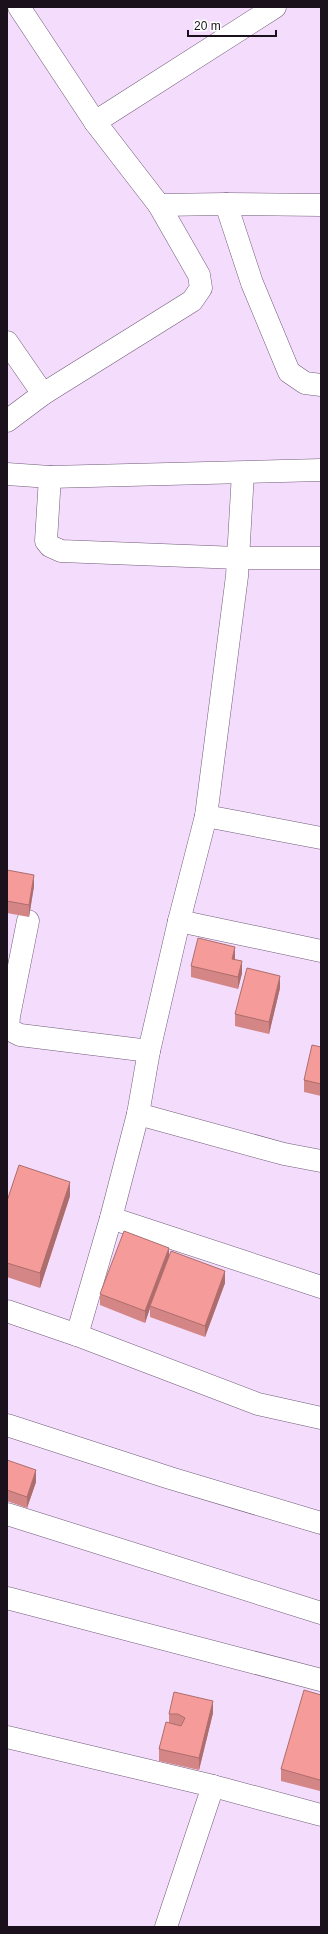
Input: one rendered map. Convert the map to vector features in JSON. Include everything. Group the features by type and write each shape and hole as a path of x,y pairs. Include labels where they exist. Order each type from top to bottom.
{"street":[{"path":"7,421 43,394 192,301 201,288 199,275 159,205 96,122 18,7"},
{"path":"96,122 275,7"},
{"path":"226,204 252,283 289,372 305,383 321,385"},
{"path":"159,205 321,205"},
{"path":"7,342 43,394"},
{"path":"7,474 50,477 321,470"},
{"path":"77,1334 111,1218 138,1114 149,1051 179,921 206,816 237,576 243,473"},
{"path":"50,477 46,541 50,546 61,551 238,558 321,558"},
{"path":"206,816 321,838"},
{"path":"28,921 8,1029 20,1035 149,1051"},
{"path":"179,921 321,951"},
{"path":"138,1114 284,1154 321,1161"},
{"path":"111,1218 321,1287"},
{"path":"7,1311 77,1334 258,1404 321,1418"},
{"path":"7,1425 170,1478 321,1523"},
{"path":"7,1514 321,1612"},
{"path":"7,1598 321,1680"},
{"path":"7,1737 213,1786 321,1815"},
{"path":"166,1927 213,1786"}],"building":[{"path":"7,870 34,875 29,905 7,901"},
{"path":"198,938 235,947 232,959 242,961 238,977 191,966"},
{"path":"247,968 280,976 269,1022 235,1014"},
{"path":"312,1045 321,1047 321,1084 304,1080"},
{"path":"19,1165 70,1182 40,1273 7,1263 7,1201"},
{"path":"124,1231 169,1248 145,1311 100,1294"},
{"path":"171,1251 225,1271 205,1326 150,1306"},
{"path":"7,1460 36,1470 27,1497 7,1490"},
{"path":"304,1690 321,1695 320,1780 281,1769"},
{"path":"174,1692 213,1701 199,1758 159,1749 166,1722 181,1726 185,1718 178,1714 169,1714"}]}
